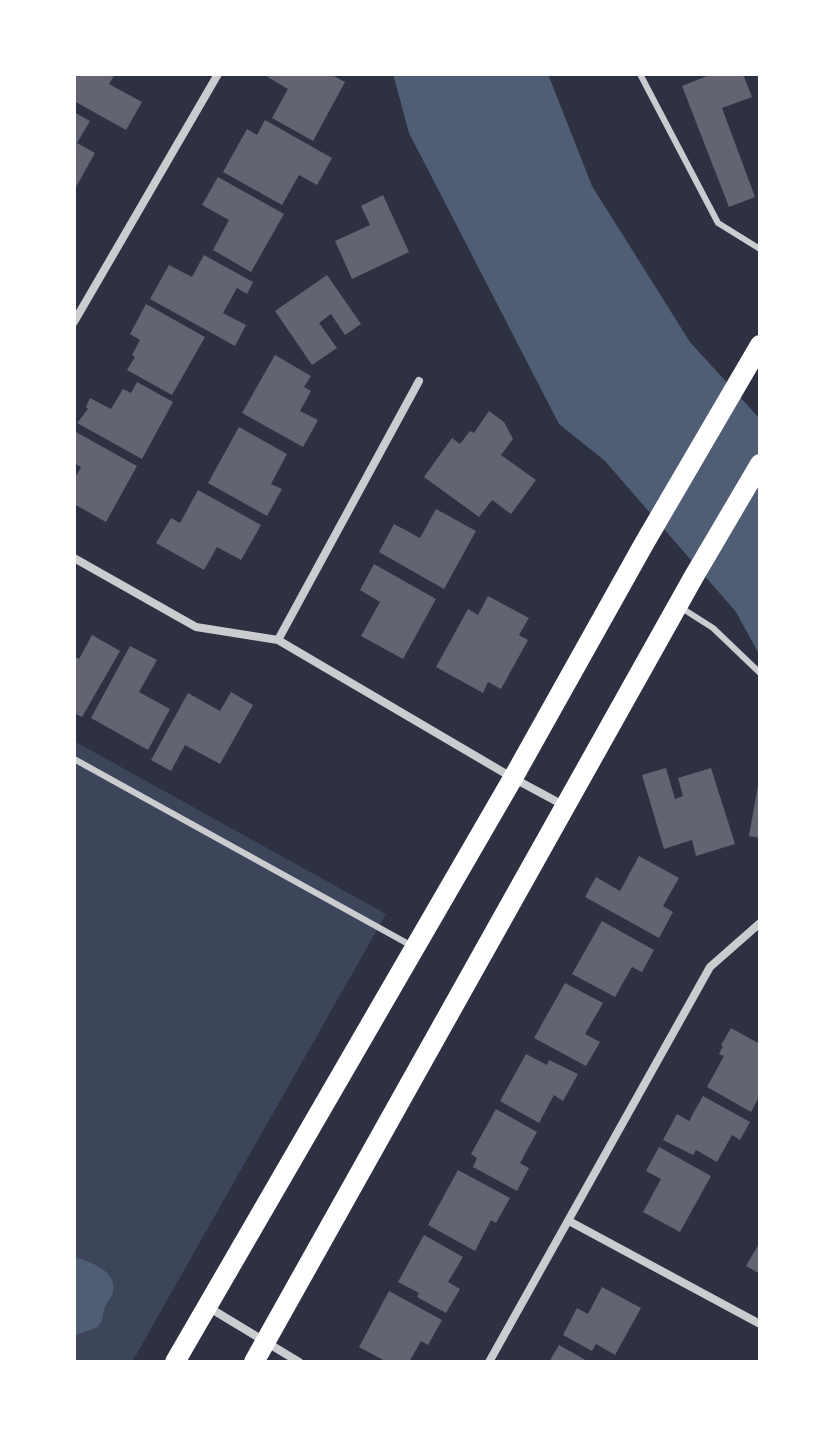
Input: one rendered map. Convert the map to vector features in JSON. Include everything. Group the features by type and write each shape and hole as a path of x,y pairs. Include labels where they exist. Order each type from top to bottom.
{"main road":[{"path":"175,1362 760,345"},
{"path":"254,1362 693,578 760,464"}],"street":[{"path":"74,322 218,74"},
{"path":"278,640 419,381"},
{"path":"74,558 196,627 278,640 565,806"},
{"path":"489,1362 710,967 760,923"},
{"path":"569,1221 760,1324"},
{"path":"207,1307 299,1362"}],"lane":[{"path":"640,74 718,223 760,249"},
{"path":"678,606 713,628 760,673"},
{"path":"74,759 415,947"}],"shaded area":[{"path":"393,74 548,74 592,186 690,342 760,419 760,656 736,612 605,461 559,424 409,133"},
{"path":"74,741 386,914 132,1362 74,1362"},
{"path":"74,1257 107,1273 113,1292 99,1325 74,1336"}],"building":[{"path":"74,74 115,74 109,84 142,102 126,130 74,101"},
{"path":"267,74 330,74 345,82 313,141 272,118 288,89"},
{"path":"712,74 743,74 752,97 722,108 755,197 729,207 682,86"},
{"path":"74,112 90,121 77,143 95,153 76,187 74,185"},
{"path":"265,120 332,158 317,185 299,175 282,205 223,172 247,129 257,135"},
{"path":"218,177 284,214 251,272 213,250 229,220 202,205"},
{"path":"383,195 409,252 352,279 335,241 370,225 361,206"},
{"path":"204,255 253,282 247,294 237,288 223,313 246,325 235,346 150,299 169,265 192,277"},
{"path":"327,275 361,324 345,335 331,314 319,323 337,348 312,365 275,311"},
{"path":"146,304 205,337 172,395 127,370 140,340 130,334"},
{"path":"275,355 311,376 304,387 311,391 300,411 318,420 303,447 242,413"},
{"path":"137,382 173,402 142,459 77,423 88,409 90,398 111,409 123,389 131,393"},
{"path":"489,411 504,422 513,439 501,455 536,480 511,514 492,500 479,517 424,477 452,438 460,444 470,431 474,433"},
{"path":"239,427 287,454 271,484 282,489 267,516 208,483"},
{"path":"76,432 137,466 106,522 74,504 74,480 81,467 74,463"},
{"path":"198,490 261,525 241,560 217,547 204,570 156,543 171,518 180,523"},
{"path":"436,509 476,531 444,589 379,552 394,524 420,538"},
{"path":"374,564 436,599 403,659 361,636 380,602 360,590"},
{"path":"488,596 529,618 519,635 528,640 501,689 488,682 483,693 436,667 468,609 478,615"},
{"path":"92,635 120,651 82,717 74,713 74,656 79,659"},
{"path":"130,646 157,660 139,692 170,709 148,750 91,718"},
{"path":"231,692 253,705 220,764 185,745 171,771 151,760 188,693 220,711"},
{"path":"666,768 675,799 683,796 678,778 711,768 735,844 696,856 692,840 664,849 642,775"},
{"path":"760,785 760,838 749,836"},
{"path":"639,856 679,878 663,906 673,912 659,938 585,897 596,877 620,891"},
{"path":"602,921 654,950 642,972 632,967 615,997 572,974"},
{"path":"565,983 603,1003 585,1034 600,1042 586,1066 534,1038"},
{"path":"731,1028 760,1044 760,1095 751,1112 707,1087 724,1056 719,1054 721,1045"},
{"path":"526,1054 547,1065 549,1060 578,1074 563,1101 554,1095 539,1123 500,1101"},
{"path":"703,1096 750,1122 740,1140 732,1135 717,1162 696,1150 693,1155 663,1140 677,1114 689,1121"},
{"path":"496,1109 537,1132 520,1163 529,1168 517,1191 473,1167 477,1158 471,1154"},
{"path":"659,1147 711,1176 680,1232 643,1212 661,1179 646,1171"},
{"path":"458,1170 510,1198 496,1223 491,1220 475,1251 428,1225"},
{"path":"424,1235 463,1257 448,1282 460,1289 446,1313 398,1282"},
{"path":"760,1242 760,1274 746,1266"},
{"path":"602,1287 641,1308 615,1355 596,1344 592,1351 563,1335 577,1308 588,1314"},
{"path":"389,1291 442,1320 428,1345 421,1341 409,1362 387,1362 359,1347"},
{"path":"559,1345 589,1362 549,1362"}]}
